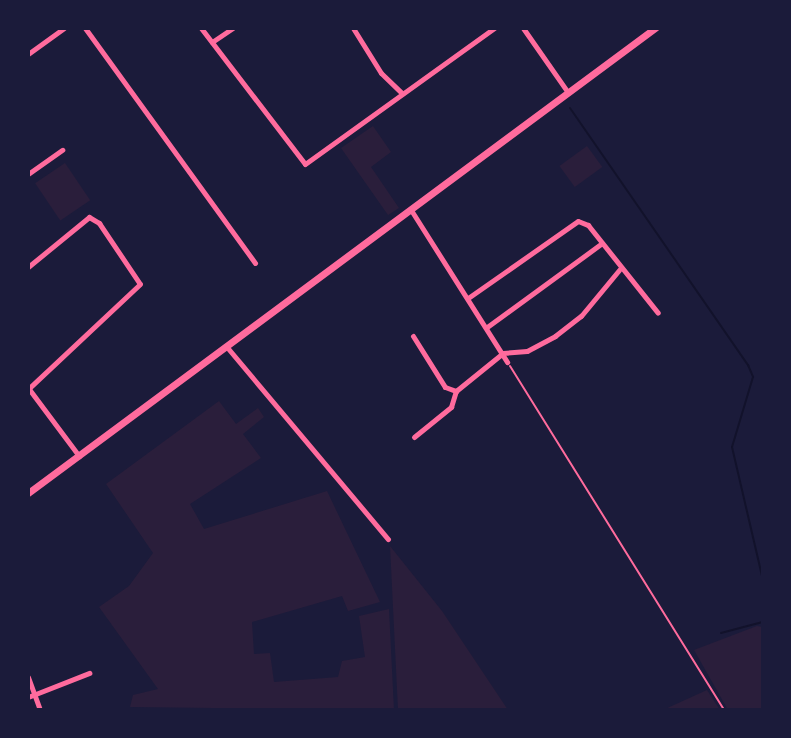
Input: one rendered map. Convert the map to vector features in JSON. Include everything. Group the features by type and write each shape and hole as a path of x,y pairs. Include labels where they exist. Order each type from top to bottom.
{"main road":[{"path":"28,493 655,28"}],"street":[{"path":"28,54 64,28"},
{"path":"85,28 255,263"},
{"path":"201,28 305,164 494,28"},
{"path":"212,42 233,28"},
{"path":"353,28 381,73 402,93"},
{"path":"523,28 567,91"},
{"path":"28,174 62,150"},
{"path":"411,210 507,362"},
{"path":"28,267 89,217 99,223 140,284 28,389 79,456"},
{"path":"468,298 568,225 588,225 619,270 658,313"},
{"path":"487,327 602,243"},
{"path":"503,353 512,356 555,336 581,316 619,270"},
{"path":"413,336 445,387 456,391"},
{"path":"226,346 388,539"},
{"path":"414,437 451,407 456,391 503,353"},
{"path":"31,696 89,673"},
{"path":"28,677 31,696 40,710"}],"path":[{"path":"507,362 724,710"}],"shaded area":[{"path":"373,126 391,152 371,167 399,208 388,215 341,148"},
{"path":"587,146 602,167 575,187 559,166"},
{"path":"65,163 90,200 60,220 35,183"},
{"path":"219,401 236,424 258,408 264,417 243,434 261,458 190,504 204,529 327,491 380,602 348,611 342,596 252,622 254,654 270,653 274,682 338,677 342,661 365,657 359,616 389,609 394,710 130,707 133,695 158,689 99,607 129,586 153,553 106,484"},
{"path":"390,546 442,611 508,710 398,710"},
{"path":"757,626 763,627 763,710 728,710 694,650"},
{"path":"707,690 720,710 663,710"}],"waterway":[{"path":"570,108 748,365 753,377 732,447 763,580"},
{"path":"721,633 763,622"}]}
